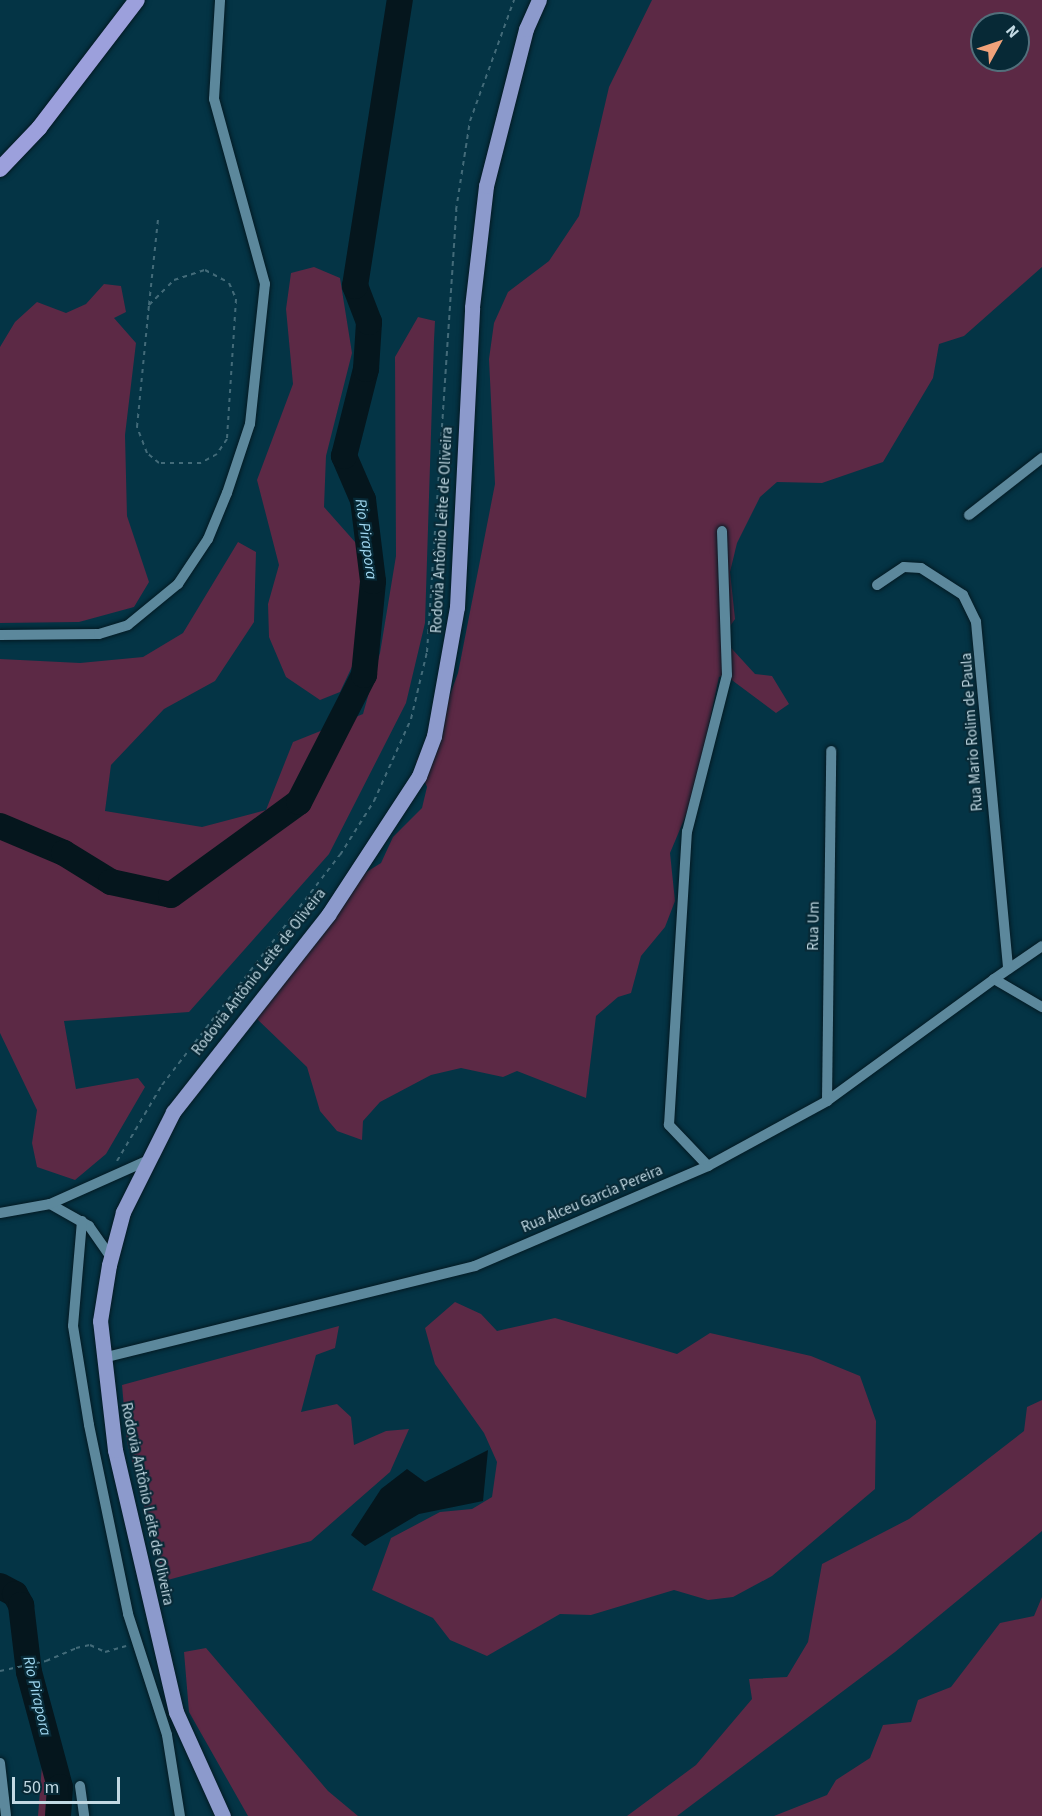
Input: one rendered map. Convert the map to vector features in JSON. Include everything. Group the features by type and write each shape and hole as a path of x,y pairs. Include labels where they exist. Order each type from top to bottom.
{"highway":[{"path":"0,169 39,128 137,0"}],"main road":[{"name":"Rodovia Antônio Leite de Oliveira","path":"223,1816 176,1712 115,1450 100,1321 111,1257 144,1162 173,1112 328,915 419,776 434,736 457,607 472,307 486,186 526,28 539,0"}],"street":[{"path":"0,635 99,634 128,625 178,584 208,539 228,493 250,424 265,284 214,99 220,0"},
{"path":"969,515 1042,458"},
{"path":"708,1166 669,1125 687,832 727,675 722,531"},
{"name":"Rua Mario Rolim de Paula","path":"877,585 904,567 921,568 963,595 976,622 1008,969"},
{"name":"Rua Um","path":"827,1101 831,751"},
{"name":"Rua Alceu Garcia Pereira","path":"103,1358 475,1266 708,1166 827,1101 1042,946"},
{"path":"994,979 1042,1007"},
{"path":"0,1213 50,1204 144,1162"},
{"path":"50,1204 82,1221 111,1257"},
{"path":"82,1221 74,1326 88,1425 137,1642 167,1735 180,1816"},
{"path":"0,1763 6,1816"},
{"path":"80,1786 84,1816"}],"path":[{"path":"111,1171 162,1085 340,855 374,801 411,719 427,652 456,210 470,121 514,0"},
{"path":"149,305 174,280 205,270 229,283 236,299 227,439 217,454 201,463 159,463 140,440 149,305 158,219"},
{"path":"0,1671 46,1661 76,1648 90,1645 105,1652 137,1642"}],"shaded area":[{"path":"652,0 1042,0 1042,267 964,336 939,344 933,378 883,462 822,483 777,482 760,497 737,543 730,572 735,619 722,638 755,674 772,676 789,704 776,713 725,675 719,677 694,796 670,853 675,901 665,927 641,956 631,993 618,997 596,1016 586,1098 517,1071 503,1077 461,1068 431,1075 380,1102 363,1121 362,1140 337,1131 320,1111 307,1067 257,1019 270,993 355,879 381,863 393,837 422,808 427,787 416,761 434,738 458,673 495,484 489,359 494,323 508,292 549,261 579,216 609,87"},
{"path":"314,267 340,278 352,353 326,456 324,507 363,551 357,656 340,692 320,700 286,677 269,637 268,604 279,565 257,480 293,384 286,309 291,273"},
{"path":"104,284 121,286 126,312 114,318 136,343 125,435 127,516 149,582 134,607 79,622 0,623 0,347 15,322 37,302 66,313 86,304"},
{"path":"418,317 435,321 425,623 406,703 329,854 189,1012 64,1021 76,1089 138,1078 145,1087 106,1154 75,1180 37,1167 32,1143 37,1110 0,1033 0,659 80,663 143,657 183,633 238,542 256,552 254,622 215,681 164,709 111,765 105,811 202,827 266,810 293,742 363,714 380,653 396,556 395,357"},
{"path":"455,1302 481,1314 497,1331 555,1318 677,1354 710,1333 811,1356 860,1376 876,1421 875,1489 772,1576 733,1597 708,1600 674,1590 591,1615 560,1614 487,1656 450,1640 433,1618 372,1590 391,1538 440,1512 472,1509 492,1497 497,1462 484,1433 435,1364 425,1328"},
{"path":"339,1326 335,1348 316,1355 301,1412 337,1404 351,1417 354,1445 386,1431 409,1429 390,1472 311,1541 164,1581 127,1442 122,1385"},
{"path":"1042,1400 1042,1531 895,1652 677,1816 627,1816 696,1765 752,1699 749,1679 787,1677 808,1642 822,1564 909,1519 1024,1431 1027,1407"},
{"path":"488,1450 483,1501 419,1514 365,1546 351,1535 381,1489 407,1469 425,1482"},
{"path":"1042,1597 1042,1816 774,1816 827,1795 836,1780 870,1758 883,1725 911,1722 918,1700 951,1687 1000,1623 1034,1616"},
{"path":"206,1648 328,1791 358,1816 248,1816 189,1712 184,1652"},
{"path":"43,1753 65,1810 66,1816 38,1816"}],"waterway":[{"name":"Rio Pirapora","path":"0,826 64,853 111,882 171,895 299,802 364,675 373,581 363,500 344,456 366,369 369,322 355,286 400,0"},
{"name":"Rio Pirapora","path":"0,1586 15,1594 21,1605 29,1672 60,1787 58,1816"}]}
